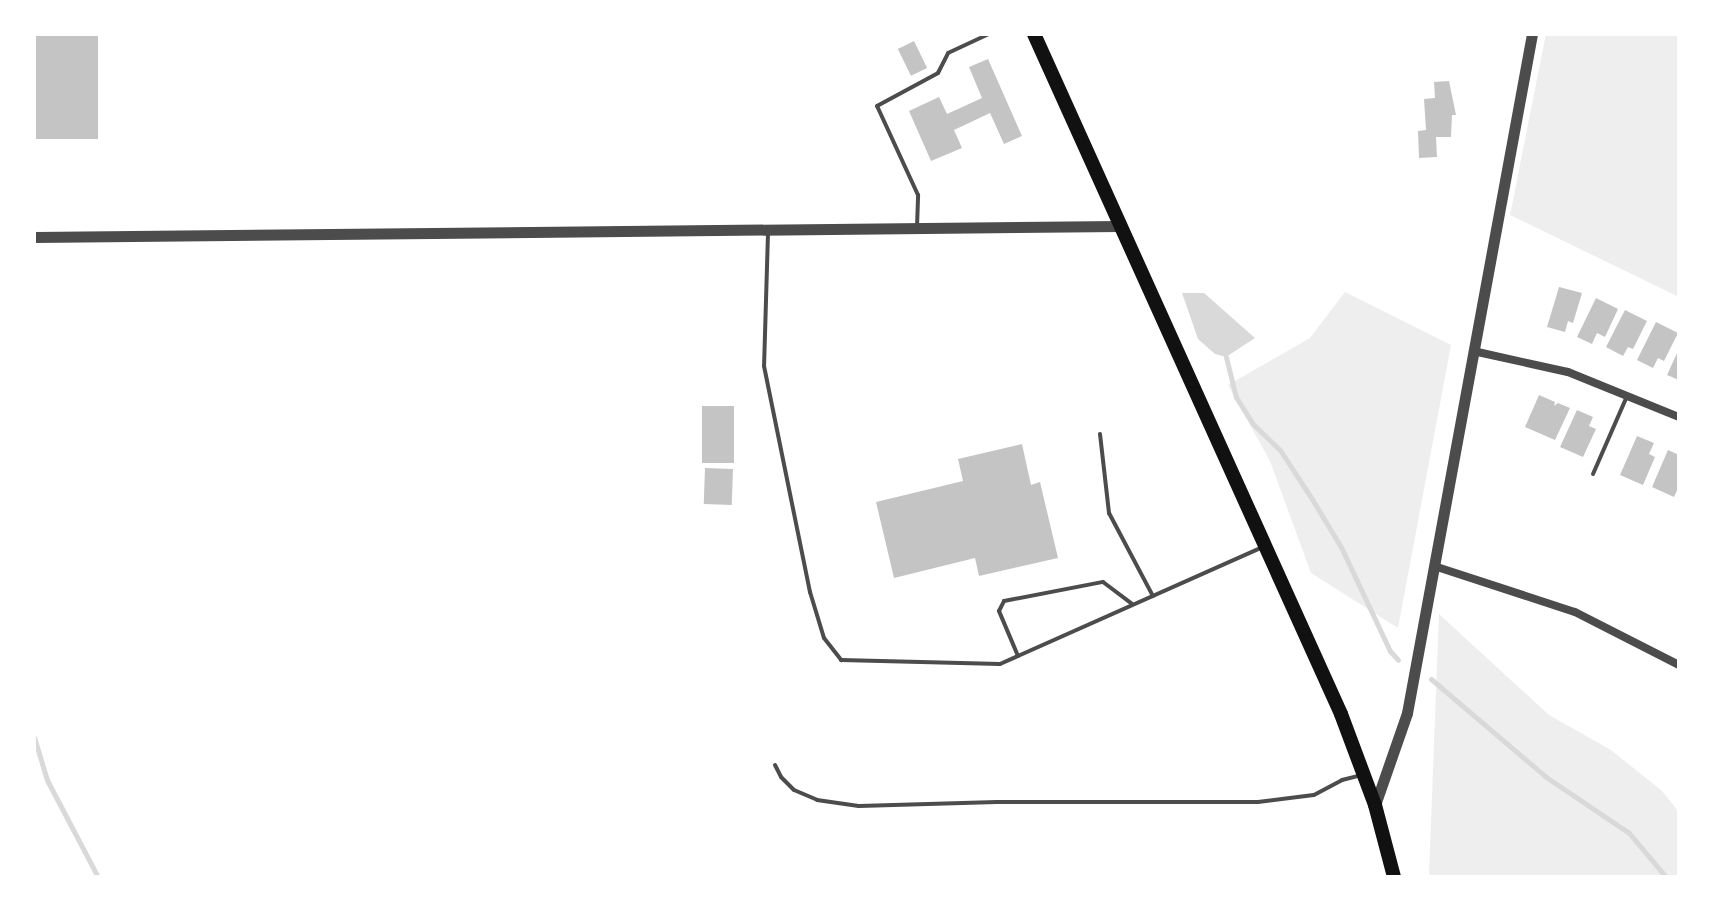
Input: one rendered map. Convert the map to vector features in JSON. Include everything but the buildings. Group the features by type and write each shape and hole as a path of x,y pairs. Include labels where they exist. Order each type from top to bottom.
{"main road":[{"path":"1034,34 1266,546 1364,774 1394,877"}],"street":[{"path":"1375,805 1407,713 1532,34"},
{"path":"34,237 281,232 768,231 1120,226"},
{"path":"1473,351 1568,372 1679,417"},
{"path":"1434,566 1575,612 1679,665"}],"lane":[{"path":"917,229 918,195 877,106 938,73 948,53 989,34"},
{"path":"768,231 764,366 790,501 824,638 841,660 1000,664 1266,546"},
{"path":"1593,474 1627,396"},
{"path":"1100,434 1109,513 1153,596"},
{"path":"1018,656 999,611 1004,601 1103,582 1133,605"},
{"path":"775,765 781,777 794,790 817,800 859,806 997,802 1258,802 1314,795 1342,780 1364,774"}],"shaded area":[{"path":"1546,34 1679,34 1679,297 1510,215"},
{"path":"1345,292 1451,345 1398,628 1311,573 1270,461 1228,385 1310,338"},
{"path":"1182,293 1204,293 1255,338 1226,357 1215,354 1198,339"},
{"path":"1439,614 1549,715 1611,750 1662,791 1679,812 1679,877 1437,877 1429,874"}],"waterway":[{"path":"1226,357 1236,397 1253,424 1280,450 1312,499 1341,547 1390,651 1398,660"},
{"path":"1431,679 1546,777 1629,833 1666,877"},
{"path":"34,737 47,780 98,877"}]}
